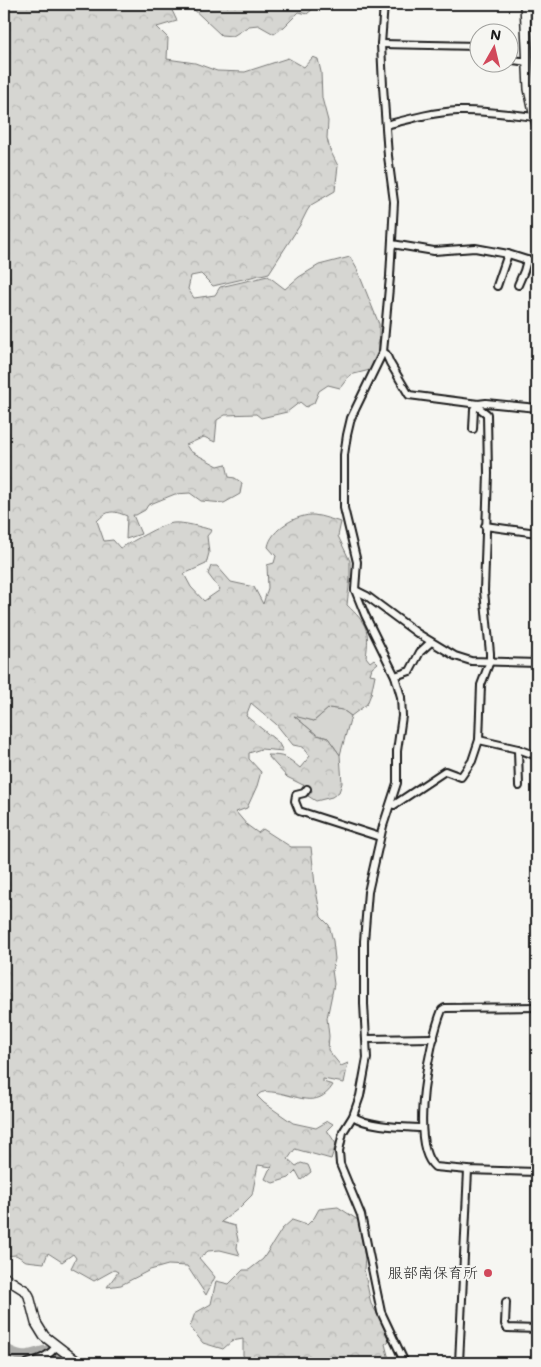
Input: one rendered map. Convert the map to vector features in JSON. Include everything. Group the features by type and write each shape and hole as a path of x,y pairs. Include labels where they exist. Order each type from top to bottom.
{"main road":[{"path":"525,4 530,89 536,121"},
{"path":"4,1277 26,1291 36,1324 44,1336 78,1363"}],"street":[{"path":"384,4 382,44 386,125 394,202 392,244 383,352 352,418 347,436 344,455 344,508 357,562 355,590 395,676 401,697 402,716 397,751 397,783 380,837 368,892 364,941 364,1004 367,1058 360,1096 353,1116 343,1132 339,1151 340,1164 361,1215 381,1312 405,1363"},
{"path":"382,44 468,46"},
{"path":"518,61 528,62"},
{"path":"386,125 434,114 458,111 494,112 536,121"},
{"path":"392,244 434,251 476,248 537,261"},
{"path":"497,286 508,254"},
{"path":"518,285 527,260"},
{"path":"383,352 410,395 478,404 537,408"},
{"path":"473,429 474,409 478,404"},
{"path":"391,804 394,805 445,771 461,777 472,761 479,740 481,685 490,661 484,591 488,474 487,414 478,407 478,404"},
{"path":"486,526 537,533"},
{"path":"355,590 367,596 417,633 455,656 471,661 537,663"},
{"path":"395,676 410,671 420,652 431,642"},
{"path":"479,740 518,749 537,756"},
{"path":"518,749 519,786"},
{"path":"307,789 304,793 296,795 295,801 299,811 380,837"},
{"path":"537,1007 445,1008 440,1014 428,1060 422,1128 427,1154 430,1163 435,1167 537,1172"},
{"path":"366,1039 434,1038"},
{"path":"353,1116 359,1120 389,1126 422,1128"},
{"path":"459,1363 468,1170"},
{"path":"506,1302 505,1324 507,1328 537,1329"},
{"path":"28,1363 39,1360 53,1351 56,1346"}],"green space":[{"path":"4,4 169,4 177,21 157,27 168,38 167,59 195,63 217,71 245,72 288,58 304,67 313,57 318,59 321,72 322,98 328,121 327,138 330,150 338,166 335,191 311,205 269,273 213,286 201,274 191,276 188,289 194,298 215,295 220,287 268,276 285,289 299,277 319,265 350,257 357,269 379,324 379,350 370,370 350,375 340,388 328,385 319,391 314,403 306,407 300,402 287,412 261,418 256,414 225,415 217,420 215,442 204,437 186,445 190,451 218,466 226,464 229,477 235,478 242,483 240,494 224,503 201,501 190,493 175,494 148,505 145,510 133,515 141,534 126,539 127,516 110,512 97,521 104,541 113,540 120,548 167,524 187,524 212,530 207,536 209,553 206,564 184,574 191,587 204,601 220,590 208,574 211,566 217,566 231,582 254,587 263,604 268,588 267,565 274,563 276,556 268,547 274,534 286,524 307,515 341,522 338,536 350,561 347,605 359,617 366,628 368,640 366,657 370,662 374,659 378,663 372,668 370,674 375,675 367,704 351,716 343,710 329,708 314,721 294,716 317,735 328,738 340,755 342,783 339,792 332,797 316,801 308,796 312,791 310,786 303,785 287,777 267,755 285,757 300,768 310,756 303,747 293,745 276,724 251,703 246,716 278,742 283,751 261,749 249,753 249,759 261,772 247,808 236,812 247,825 258,833 263,829 291,847 311,847 321,917 329,925 335,959 332,970 334,984 327,1018 328,1050 341,1066 348,1063 344,1083 323,1079 323,1082 333,1085 327,1093 320,1097 305,1099 281,1093 266,1092 257,1096 293,1123 316,1128 328,1121 333,1124 327,1130 336,1144 331,1159 295,1149 288,1159 296,1166 301,1163 308,1165 311,1172 301,1180 296,1171 289,1178 273,1183 265,1179 272,1167 258,1165 252,1195 221,1222 235,1226 238,1240 237,1248 240,1255 220,1250 208,1251 199,1258 215,1277 206,1295 187,1266 168,1265 150,1270 121,1285 107,1287 118,1272 114,1270 94,1281 71,1268 76,1258 73,1254 62,1262 48,1253 44,1263 26,1261 16,1255 4,1256"},
{"path":"188,4 317,4 307,14 299,12 274,34 258,25 249,26 233,36 221,35"},
{"path":"329,708 343,710 351,716 340,755 328,738 317,735 293,715 314,721"},
{"path":"338,1207 358,1220 365,1258 364,1269 371,1304 379,1316 389,1341 385,1344 390,1363 383,1363 381,1361 361,1363 347,1361 341,1363 246,1363 243,1355 243,1339 232,1341 223,1349 203,1343 190,1327 195,1313 211,1304 216,1281 229,1284 243,1270 249,1270 263,1259 282,1229 292,1220 307,1225 319,1209"},
{"path":"53,1354 62,1363 33,1363"}],"waterway":[{"path":"4,1348 21,1356 52,1351 59,1353 71,1363"}],"place":[{"name":"服部南保育所","path":"488,1273"}]}
